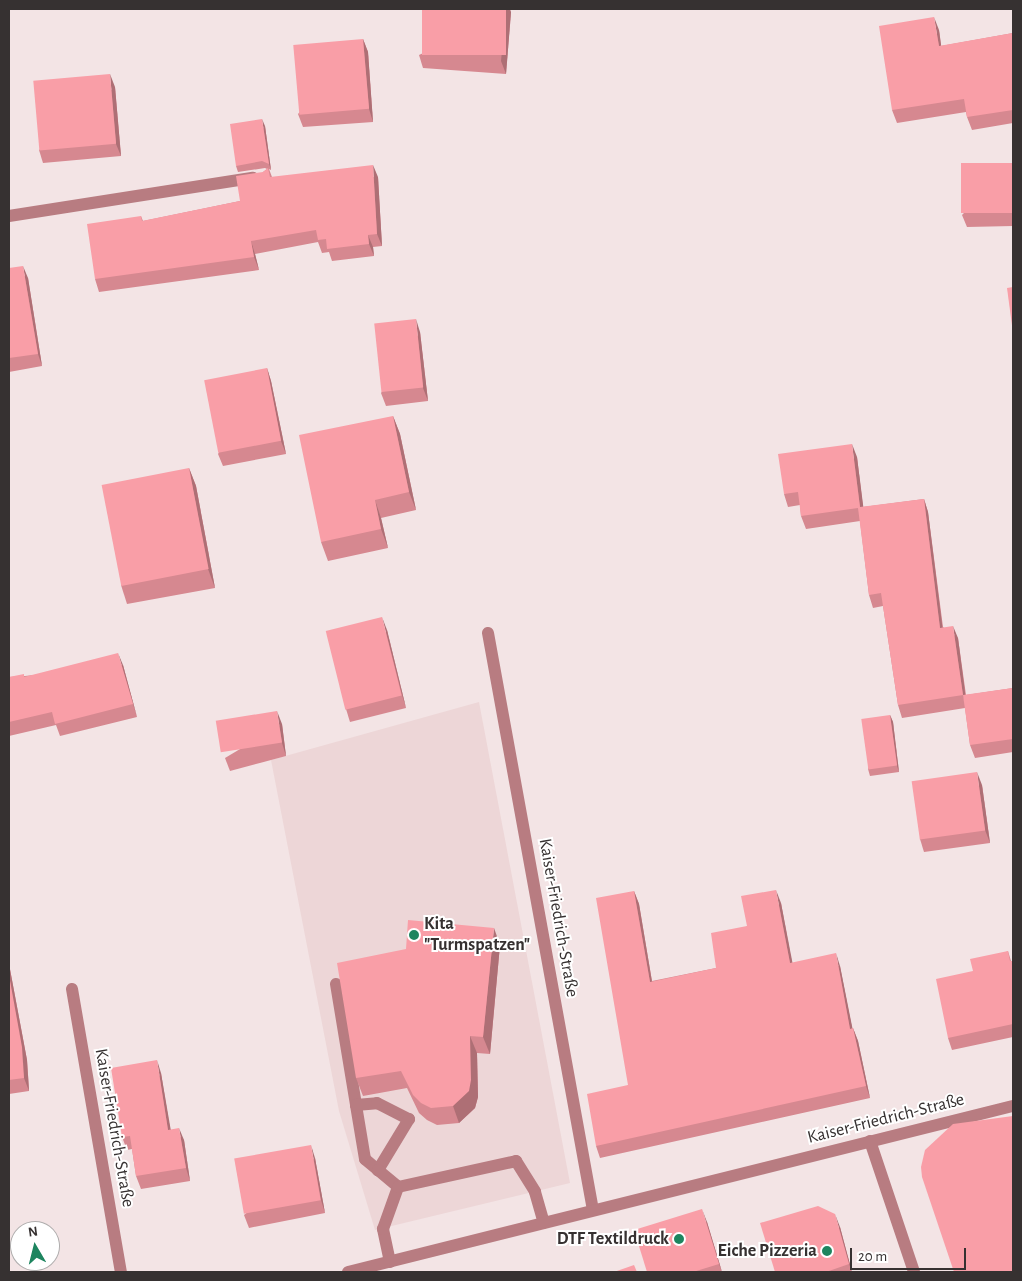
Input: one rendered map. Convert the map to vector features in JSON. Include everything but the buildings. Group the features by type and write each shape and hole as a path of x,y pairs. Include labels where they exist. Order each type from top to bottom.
{"street":[{"path":"9,216 266,176"},
{"name":"Kaiser-Friedrich-Straße","path":"488,632 593,1210"},
{"path":"336,984 365,1159 398,1187"},
{"name":"Kaiser-Friedrich-Straße","path":"72,989 122,1272"},
{"path":"356,1105 377,1103 409,1119 378,1170"},
{"name":"Kaiser-Friedrich-Straße","path":"348,1272 1013,1106"},
{"path":"870,1141 914,1272"},
{"path":"398,1187 516,1161 535,1192 544,1223"},
{"path":"390,1262 383,1229 398,1187"}],"shaded area":[{"name":"Kita \"Turmspatzen\"","path":"479,702 570,1183 375,1230 339,1111 271,760"}],"place":[{"name":"Kita \"Turmspatzen\"","path":"414,935"},
{"name":"DTF Textildruck","path":"679,1239"},
{"name":"Eiche Pizzeria","path":"827,1251"}]}
